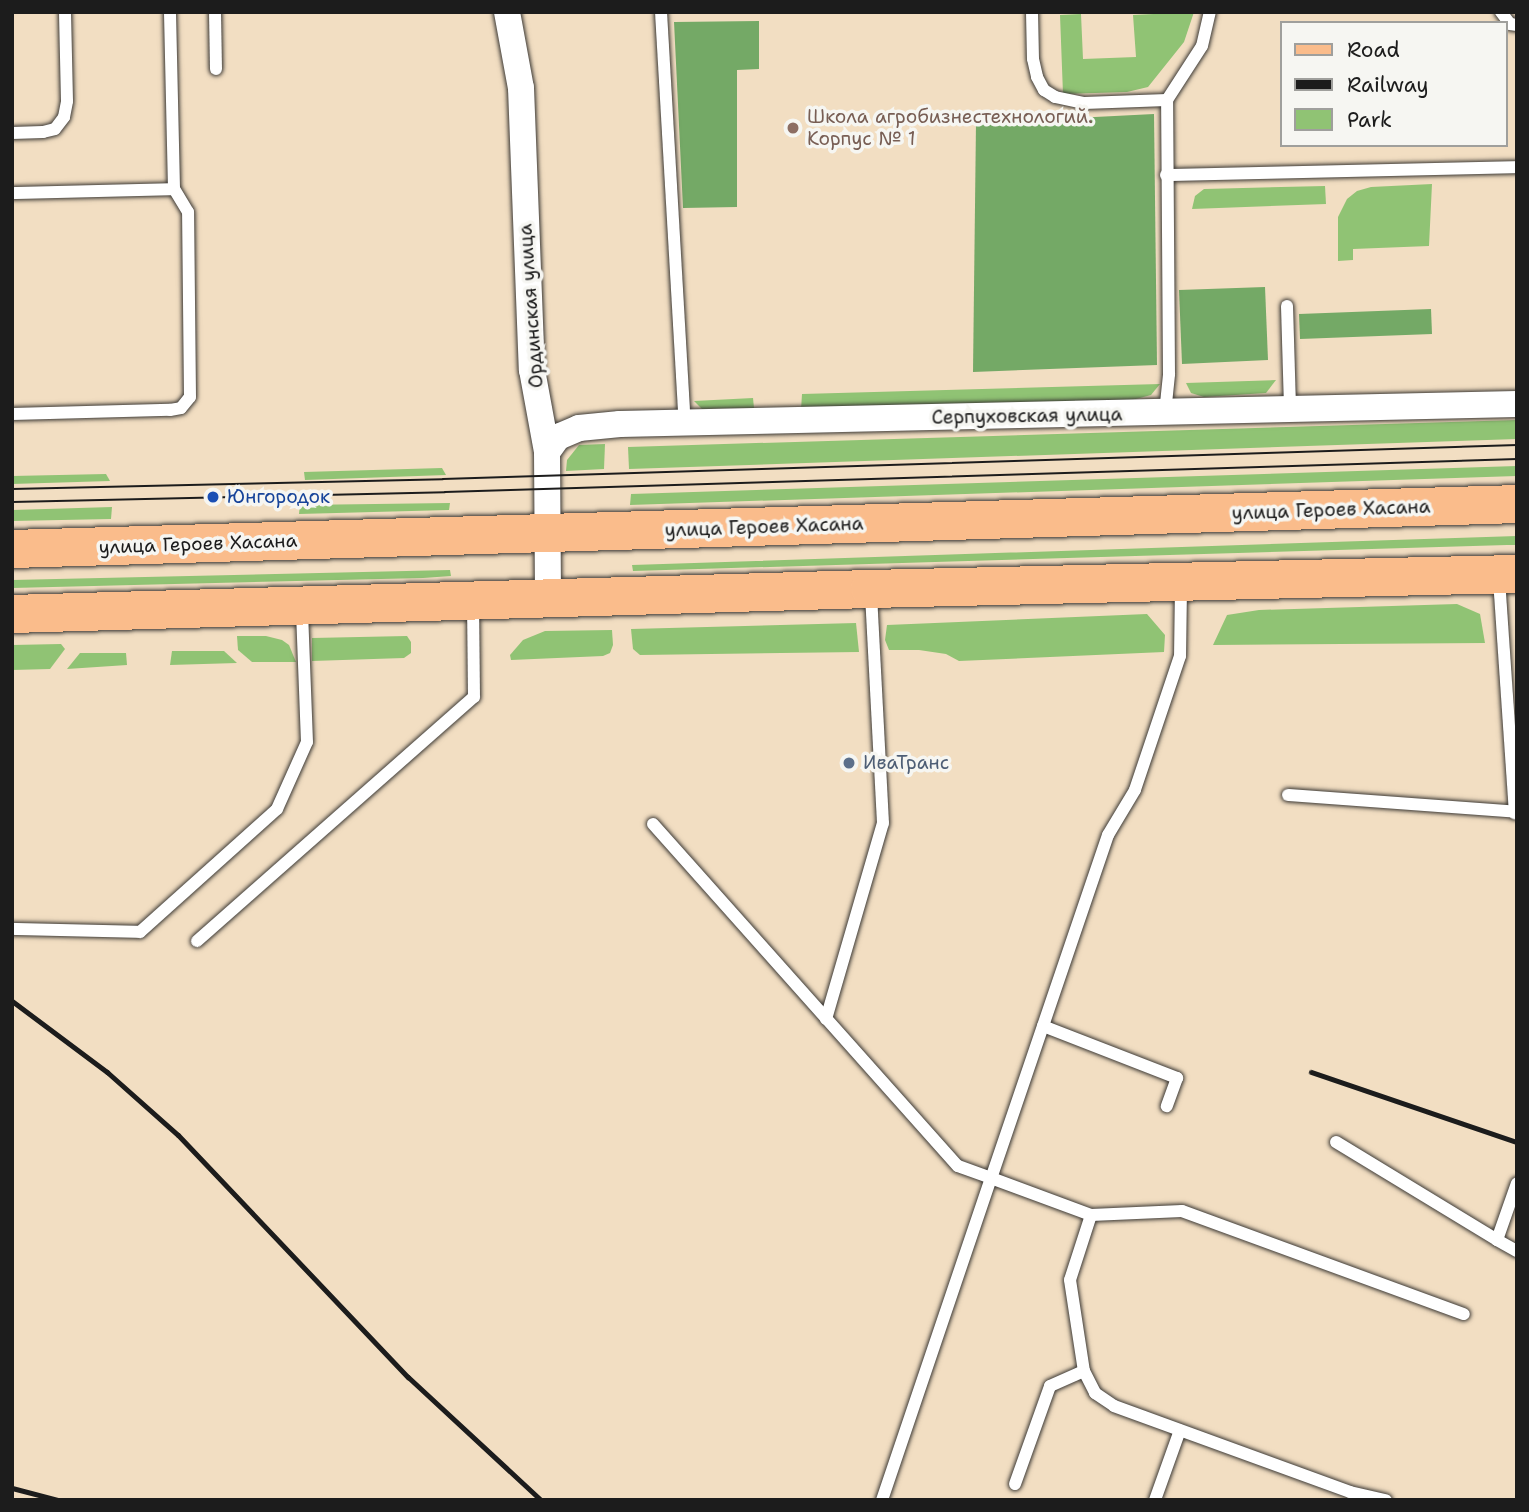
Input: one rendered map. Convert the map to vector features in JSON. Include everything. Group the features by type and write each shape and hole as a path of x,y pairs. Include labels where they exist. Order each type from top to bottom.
{"main road":[{"name":"улица Героев Хасана","path":"12,549 1517,505"},
{"path":"12,614 1182,580 1508,575"}],"street":[{"name":"Ординская улица","path":"507,12 521,88 531,370 547,452 548,600"},
{"name":"Серпуховская улица","path":"547,452 558,437 579,428 685,423 1517,404"}],"lane":[{"path":"12,133 43,132 55,128 64,117 67,101 65,12"},
{"path":"12,414 170,410 181,408 190,397 188,212 174,189 170,12"},
{"path":"215,12 216,69"},
{"path":"662,12 685,423"},
{"path":"1032,12 1033,59 1037,77 1044,90 1055,97 1084,103 1167,100"},
{"path":"1165,413 1169,361 1167,100 1202,46 1210,12"},
{"path":"1501,12 1510,23 1517,24"},
{"path":"1167,175 1517,167"},
{"path":"12,192 174,189"},
{"path":"1287,306 1290,411"},
{"path":"1288,795 1516,813 1508,575"},
{"path":"882,1500 1108,835 1135,790 1180,656 1182,580"},
{"path":"826,1019 883,823 870,589"},
{"path":"197,941 474,697 473,601"},
{"path":"12,929 140,932 278,809 307,742 302,606"},
{"path":"653,824 958,1166 1091,1215 1182,1211 1464,1314"},
{"path":"1043,1026 1177,1078 1167,1106"},
{"path":"1336,1142 1517,1251"},
{"path":"1497,1240 1517,1183"},
{"path":"1091,1215 1070,1280 1084,1371 1095,1393 1114,1406 1350,1492 1386,1500"},
{"path":"1014,1484 1050,1386 1084,1371"},
{"path":"1155,1500 1181,1430"}],"green space":[{"path":"1194,12 1184,42 1148,87 1127,92 1063,94 1060,15 1081,14 1083,59 1136,57 1133,15"},
{"path":"759,21 759,69 737,70 737,207 683,208 674,22"},
{"path":"1154,114 1157,365 973,372 976,123"},
{"path":"1432,184 1429,246 1353,249 1353,260 1338,261 1338,217 1347,199 1357,191 1371,187"},
{"path":"1325,186 1326,204 1192,209 1195,196 1204,189"},
{"path":"1265,287 1268,360 1182,364 1179,290"},
{"path":"1431,309 1432,334 1300,339 1299,314"},
{"path":"1276,380 1266,393 1204,397 1191,393 1186,383"},
{"path":"1160,384 1151,395 1132,400 801,410 802,394"},
{"path":"753,398 754,408 702,409 694,401"},
{"path":"1517,420 1517,439 629,469 628,447"},
{"path":"605,444 604,469 566,471 567,460 579,445"},
{"path":"1517,466 1517,476 630,505 631,494"},
{"path":"442,468 446,475 305,480 304,472"},
{"path":"106,474 110,481 12,484 12,476"},
{"path":"450,503 449,510 299,514 300,505"},
{"path":"112,507 111,519 12,521 12,510"},
{"path":"1517,536 1517,545 633,571 632,565"},
{"path":"450,570 451,576 423,578 12,588 12,580"},
{"path":"1457,604 1480,614 1485,643 1213,645 1227,615 1259,610"},
{"path":"1147,614 1165,635 1164,652 959,661 946,654 919,650 889,650 885,640 887,625"},
{"path":"856,623 859,652 640,655 633,649 631,629"},
{"path":"612,630 613,645 610,653 603,656 511,660 510,655 523,640 545,631"},
{"path":"237,636 266,636 282,640 289,645 296,662 252,662 238,650"},
{"path":"407,636 411,642 411,653 404,658 312,661 312,638"},
{"path":"61,644 65,649 50,669 12,670 12,645"},
{"path":"172,651 224,651 237,663 170,665"},
{"path":"80,653 126,653 127,665 67,669"}],"tram line":[{"path":"12,489 443,479 1517,445"},
{"path":"12,502 445,492 1517,459"}],"railway":[{"path":"12,1001 107,1072 178,1135 408,1377 541,1500"},
{"path":"1311,1072 1517,1142"},
{"path":"12,1488 58,1500"}],"place":[{"name":"Школа агробизнестехнологий. Корпус № 1","path":"793,128"},
{"name":"Юнгородок","path":"213,497"},
{"name":"ИваТранс","path":"849,763"}]}
